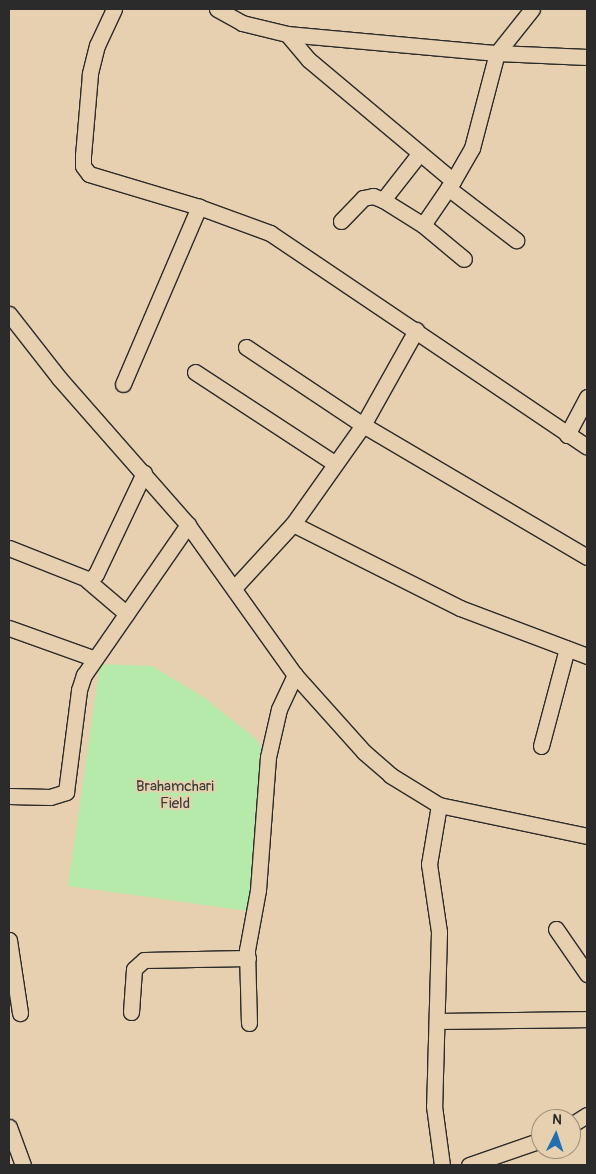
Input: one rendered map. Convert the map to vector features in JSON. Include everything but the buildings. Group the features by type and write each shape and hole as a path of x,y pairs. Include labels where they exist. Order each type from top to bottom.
{"street":[{"path":"114,9 93,60 83,166 97,178 199,207 270,233 587,447"},
{"path":"217,9 242,23 288,34 497,53 587,57"},
{"path":"423,225 451,184 472,148 497,53 532,9"},
{"path":"288,34 309,60 516,240"},
{"path":"383,200 419,154"},
{"path":"341,221 363,198 373,196 383,200 423,225 464,259"},
{"path":"123,384 199,207"},
{"path":"9,314 59,378 188,525 235,587 296,675 364,752 390,775 439,805 587,836"},
{"path":"235,587 293,524 334,463 363,425 416,330"},
{"path":"246,347 363,425 587,557"},
{"path":"195,372 334,463"},
{"path":"567,435 587,397"},
{"path":"87,580 96,574 144,473"},
{"path":"293,524 460,608 587,656"},
{"path":"9,796 50,797 66,792 79,690 92,658 128,614 188,525"},
{"path":"9,548 87,580 128,614"},
{"path":"9,628 92,658"},
{"path":"541,746 567,648"},
{"path":"249,1023 248,958 258,890 268,758 279,709 296,675"},
{"path":"439,805 429,864 439,932 434,1106 442,1165"},
{"path":"556,929 587,974"},
{"path":"9,940 20,1013"},
{"path":"131,1012 134,970 144,960 248,958"},
{"path":"445,1021 587,1019"},
{"path":"9,1127 23,1165"},
{"path":"469,1165 531,1143"}],"green space":[{"name":"Brahamchari Field","path":"100,664 152,666 202,696 256,739 268,757 255,912 68,886"}]}
